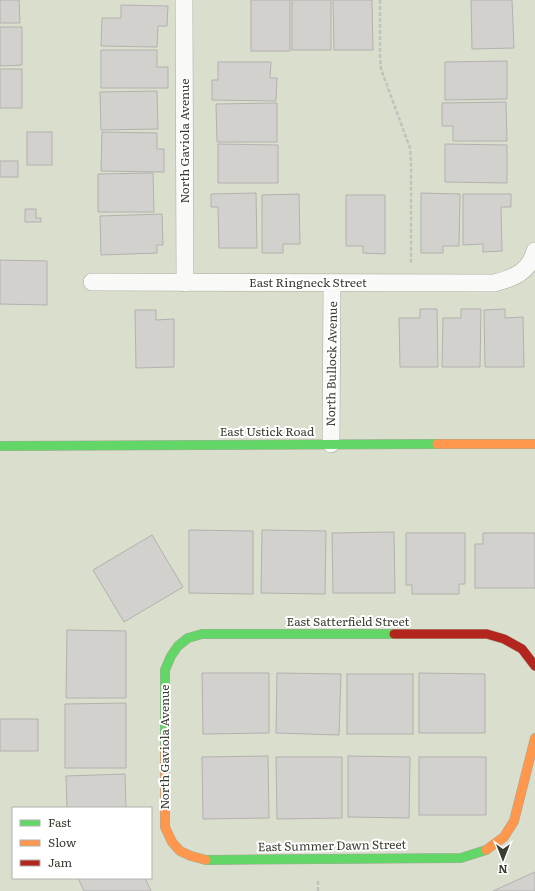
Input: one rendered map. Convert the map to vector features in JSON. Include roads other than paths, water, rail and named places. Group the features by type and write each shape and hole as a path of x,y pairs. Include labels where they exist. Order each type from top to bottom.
{"street":[{"name":"North Gaviola Avenue","path":"184,0 185,283"},
{"name":"East Ringneck Street","path":"92,282 494,283 510,279 522,272 532,260 535,252"},
{"name":"North Bullock Avenue","path":"330,444 332,283"},
{"name":"East Ustick Road","path":"0,446 535,444"},
{"name":"East Satterfield Street","path":"176,648 192,636 202,634 487,634 504,639 522,649 535,666"},
{"name":"North Gaviola Avenue","path":"176,648 169,658 165,670 164,794 165,827 168,836 176,847"},
{"path":"532,763 535,738"},
{"name":"East Summer Dawn Street","path":"176,847 189,857 207,860 461,858 490,848 504,837 514,821 532,763"}]}
